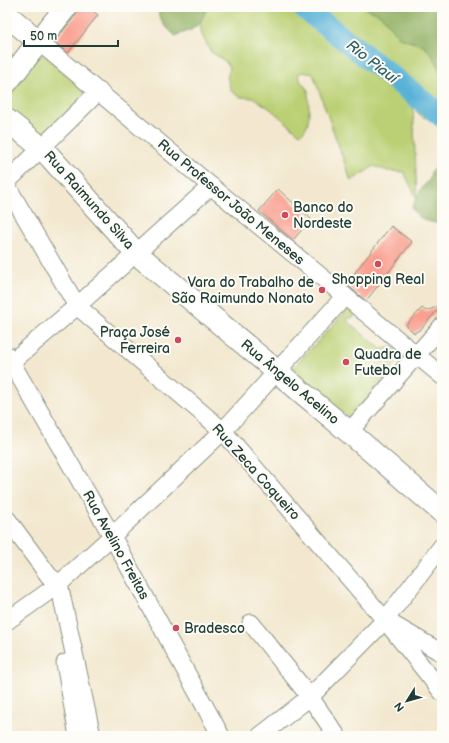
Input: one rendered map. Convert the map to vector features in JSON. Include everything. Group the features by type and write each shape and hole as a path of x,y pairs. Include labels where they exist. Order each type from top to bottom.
{"main road":[{"path":"7,82 66,7"},
{"path":"7,15 39,42"},
{"name":"Rua Raimundo Silva","path":"7,120 42,148 136,253"},
{"name":"Rua Ângelo Acelino","path":"136,253 278,371 442,512"}],"street":[{"name":"Rua Professor João Meneses","path":"39,42 442,376"},
{"path":"7,182 99,91"},
{"name":"Rua Zeca Coqueiro","path":"7,186 77,306 223,431 385,620 442,692"},
{"path":"9,361 77,306 211,186"},
{"path":"7,621 52,583 112,536 223,431 344,296"},
{"path":"349,432 442,326"},
{"name":"Rua Avelino Freitas","path":"9,361 112,536 221,736"},
{"path":"8,523 52,583 92,736"},
{"path":"260,736 310,696 385,620 442,546"},
{"path":"52,583 78,736"},
{"path":"385,620 442,654"},
{"path":"251,623 310,696 337,736"}],"green space":[{"path":"159,7 207,7 200,23 191,30 175,36 161,20 158,12"},
{"path":"207,7 364,7 383,17 394,32 401,38 421,45 427,49 436,60 439,67 442,82 442,96 440,114 424,118 417,112 413,104 417,199 404,172 388,171 374,166 351,181 313,74 303,72 298,74 301,82 308,90 309,108 307,126 300,134 269,108 254,98 240,97 231,91 227,77 230,68 225,61 211,52 202,35 200,23"},
{"path":"364,7 442,7 442,78 437,63 429,51 421,45 398,36 383,17"},
{"path":"44,55 83,88 85,96 43,137 7,113 7,96 32,63 40,56"},
{"path":"442,160 442,223 437,223 421,218 412,208 421,189 430,179 431,171"},
{"path":"349,308 355,316 346,320 381,349 393,347 404,354 350,418 290,371"}],"building":[{"path":"78,7 88,7 98,15 68,53 54,42 76,15"},
{"name":"Banco do Nordeste","path":"278,189 311,219 293,240 259,211"},
{"name":"Shopping Real","path":"391,226 412,242 366,301 346,284"},
{"path":"442,305 421,329 414,333 406,325 422,308 426,311"}],"waterway":[{"name":"Rio Piauí","path":"303,7 442,116"}],"place":[{"name":"Banco do Nordeste","path":"285,215"},
{"name":"Shopping Real","path":"378,264"},
{"name":"Vara do Trabalho de São Raimundo Nonato","path":"322,290"},
{"name":"Praça José Ferreira","path":"178,340"},
{"name":"Quadra de Futebol","path":"346,362"},
{"name":"Bradesco","path":"176,628"}]}
